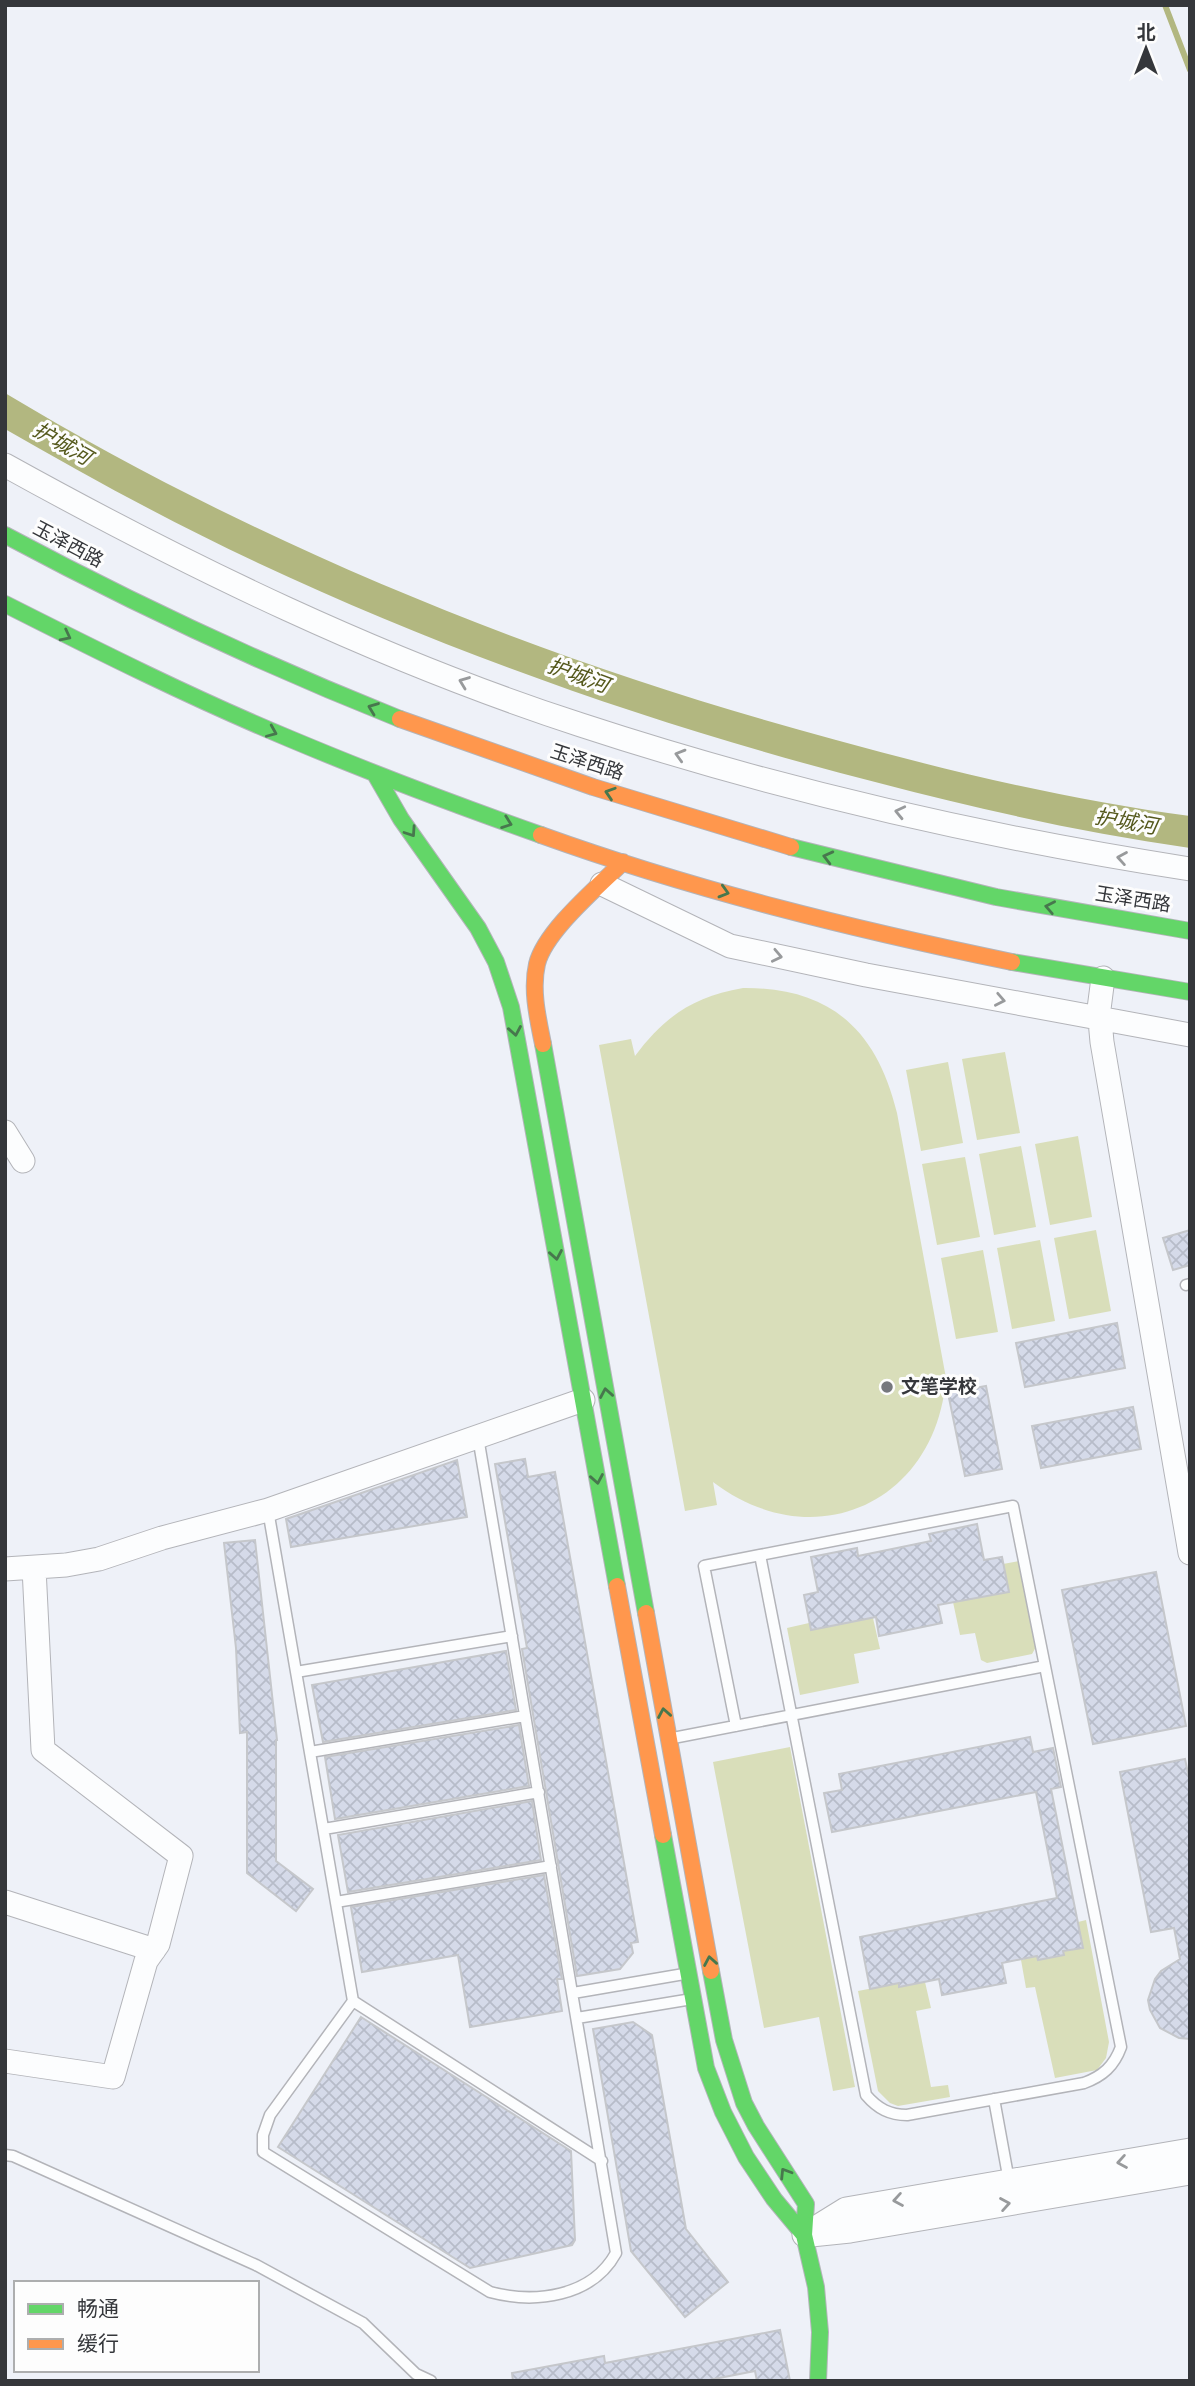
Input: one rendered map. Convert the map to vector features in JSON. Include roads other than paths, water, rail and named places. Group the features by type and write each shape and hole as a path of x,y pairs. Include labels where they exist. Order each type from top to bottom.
{"street":[{"path":"5,465 161,549 314,620 470,685 580,725 772,781 870,805 1066,848 1190,869"},
{"name":"玉泽西路","path":"5,535 95,582 265,663 404,720 546,772 726,829 894,874 1081,913 1190,930"},
{"path":"5,604 158,681 251,724 374,774 514,826 623,862 782,908 967,953 1190,992"},
{"path":"374,774 401,819 478,928 496,962 511,1007 692,1999 706,2068 735,2138 785,2217 804,2235 850,2231 1190,2173"},
{"path":"623,862 548,937 537,964 535,1002 729,2061 755,2126 806,2204 804,2235 816,2287 820,2332 818,2381"},
{"path":"602,884 730,946 866,975 1190,1035"},
{"path":"1102,978 1099,1019 1190,1553"},
{"path":"5,1132 23,1161"},
{"path":"5,1569 99,1559 162,1538 268,1510 583,1400"},
{"path":"5,2061 113,2077 146,1961 158,1944 181,1856 43,1750 34,1568"},
{"path":"5,1902 154,1950"},
{"path":"804,2235 846,2209 1190,2150"}],"lane":[{"path":"268,1510 353,2001 270,2115 263,2135 263,2152 490,2292 520,2297 575,2289 588,2284 609,2265 616,2253 478,1437"},
{"path":"736,1726 704,1566 760,1555 1013,1506 1121,2047 1114,2063 1093,2080 907,2115 889,2113 866,2095 760,1555"},
{"path":"296,1672 512,1636"},
{"path":"669,1739 1045,1666"},
{"path":"310,1752 525,1716"},
{"path":"324,1829 538,1792"},
{"path":"336,1902 551,1866"},
{"path":"573,1993 688,1973"},
{"path":"577,2018 692,1999"},
{"path":"353,2001 602,2161"},
{"path":"994,2099 1009,2181"},
{"path":"5,2155 13,2156 256,2265 363,2323 416,2374 430,2381"}],"water":[{"name":"护城河","path":"5,393 203,502 408,595 514,637 620,675 728,709 880,752 1056,793 1190,816 1190,848 1073,828 995,811 799,762 641,714 486,659 333,597 258,563 67,464 5,429"}],"waterway":[{"path":"1165,5 1190,70"}],"place":[{"name":"文笔学校","path":"887,1387"}]}
